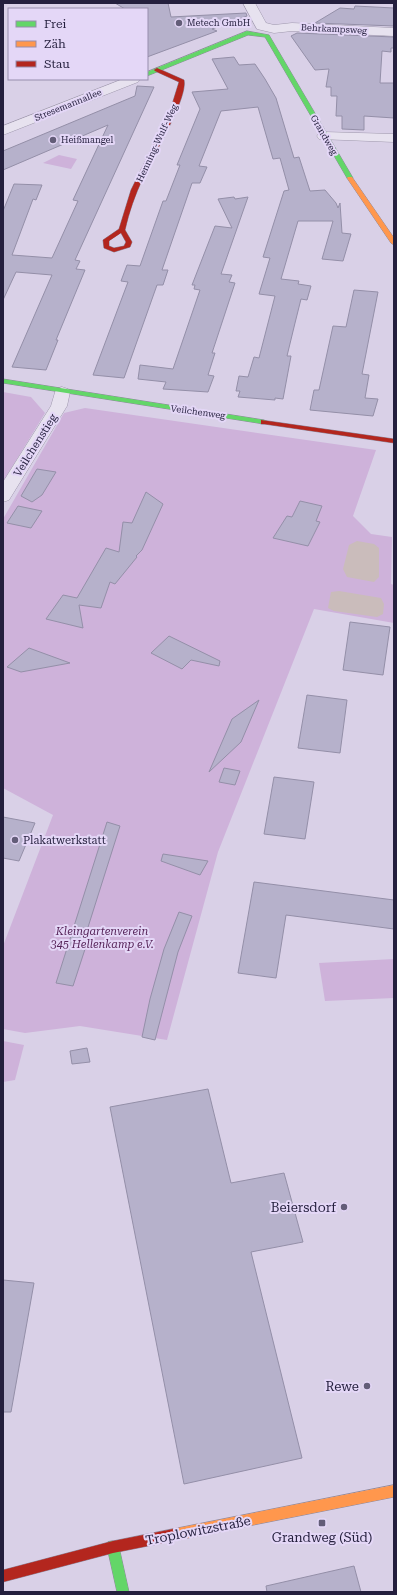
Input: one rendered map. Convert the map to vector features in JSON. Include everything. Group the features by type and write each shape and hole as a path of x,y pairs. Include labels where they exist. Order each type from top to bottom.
{"street":[{"name":"Behrkampsweg","path":"249,3 261,26 274,29 292,27 394,32"},
{"name":"Grandweg","path":"157,70 252,32 267,36 358,192 394,244"},
{"path":"148,74 157,70"},
{"name":"Henning-Wulf-Weg","path":"122,230 127,206 172,113 181,89 182,81 157,70"},
{"name":"Stresemannallee","path":"3,132 132,80"},
{"path":"324,136 394,138"},
{"name":"Veilchenweg","path":"3,381 62,392 394,441"},
{"name":"Veilchenstieg","path":"3,496 59,406 62,392"},
{"name":"Troplowitzstraße","path":"3,1576 113,1546 394,1491"},
{"path":"113,1546 123,1592"}],"green space":[{"path":"59,155 77,159 71,169 43,163"},
{"path":"3,392 31,397 45,413 3,482"},
{"name":"Kleingartenverein 345 Hellenkamp e.V.","path":"85,408 376,450 353,516 371,534 392,537 391,584 394,585 394,623 314,609 218,852 167,1040 80,1026 25,1033 3,1029 3,946 53,815 3,788 3,519 64,413"},
{"path":"394,959 394,998 325,1001 319,963"},
{"path":"3,1041 24,1045 15,1080 3,1082"}],"shaded area":[{"path":"357,541 374,544 379,548 379,577 374,582 347,577 343,569 349,545"},
{"path":"339,591 381,598 384,604 383,614 377,617 334,611 328,608 331,592"}],"building":[{"path":"115,3 168,3 171,17 246,13 247,16 212,29 217,31 148,57 148,8 123,8"},
{"path":"355,6 394,8 394,26 315,23 340,8 354,9"},
{"path":"297,33 394,37 394,48 391,48 391,52 382,51 380,83 394,83 394,118 364,116 364,130 342,129 342,116 336,116 337,96 331,96 331,87 326,87 329,69 315,70 291,36"},
{"path":"234,57 239,65 255,64 265,79 276,98 294,158 299,157 310,191 325,190 336,203 338,208 340,203 342,233 351,234 343,261 322,259 333,221 298,221 281,279 299,281 298,284 311,286 307,300 301,299 295,323 287,356 291,356 283,399 275,398 275,400 238,397 240,391 236,391 239,376 248,377 254,357 259,358 275,296 259,294 270,258 263,257 284,191 289,190 280,158 273,159 258,107 221,111 199,166 207,167 200,183 192,183 162,270 168,270 163,285 157,285 124,378 93,375 128,282 121,281 127,265 140,266 163,201 166,201 180,165 177,165 200,109 192,92 228,89 212,59"},
{"path":"137,86 154,87 75,260 80,261 76,269 85,270 56,340 58,340 46,370 12,367 52,275 16,272 3,300 3,211 14,184 42,185 36,200 33,199 12,255 52,258 78,201 73,200 108,125 3,170 3,151 135,96"},
{"path":"234,197 235,199 248,197 221,274 232,275 229,282 235,283 212,353 215,353 208,375 214,376 208,392 163,389 166,382 138,379 140,365 173,369 200,290 194,289 195,285 192,285 215,226 232,228 218,199"},
{"path":"354,290 378,292 362,374 369,375 365,398 378,399 373,416 310,410 314,390 319,390 333,326 346,327"},
{"path":"37,469 56,472 42,495 32,502 21,496"},
{"path":"146,492 163,504 142,550 115,584 110,582 101,608 79,605 83,628 46,619 63,595 77,598 106,548 119,552 123,522 132,523"},
{"path":"300,501 322,506 316,521 320,522 308,546 273,538 287,516 292,517"},
{"path":"18,506 42,511 31,528 7,523"},
{"path":"350,622 390,627 383,675 343,670"},
{"path":"169,636 220,661 219,666 191,660 182,669 151,653"},
{"path":"29,648 70,663 21,672 7,667"},
{"path":"307,695 347,700 340,753 298,748"},
{"path":"259,700 241,742 209,772 232,719"},
{"path":"224,768 240,771 235,785 219,782"},
{"path":"274,777 314,782 305,839 264,834"},
{"name":"Plakatwerkstatt","path":"3,817 35,823 19,861 3,858"},
{"path":"107,822 120,826 83,943 87,943 73,986 56,983"},
{"path":"163,854 208,861 200,875 161,861"},
{"path":"254,882 394,900 394,929 286,915 276,978 238,973"},
{"path":"179,912 192,916 178,952 155,1040 142,1037 150,999 164,949"},
{"path":"87,1048 90,1062 72,1064 70,1051"},
{"path":"208,1089 231,1183 284,1173 303,1242 251,1252 302,1458 184,1484 110,1107"},
{"path":"3,1280 34,1283 11,1412 3,1412"},
{"path":"354,1566 361,1592 267,1592 266,1586"}],"traffic: fast":[{"path":"148,74 247,33 267,36 350,178"},
{"path":"3,381 264,422"},
{"path":"113,1547 123,1592"}],"traffic: slow":[{"path":"350,178 394,243"},
{"path":"173,1535 394,1491"}],"traffic: jam":[{"path":"122,230 129,242 127,247 114,250 106,247 106,240 122,230 134,190 173,111 181,87 182,81 157,70"},
{"path":"264,422 394,441"},
{"path":"3,1576 113,1547 173,1535"}],"place":[{"name":"Metech GmbH","path":"179,23"},
{"name":"Heißmangel","path":"53,140"},
{"name":"Plakatwerkstatt","path":"15,840"},
{"name":"Beiersdorf","path":"344,1207"},
{"name":"Rewe","path":"367,1386"},
{"name":"Grandweg (Süd)","path":"322,1523"}]}
